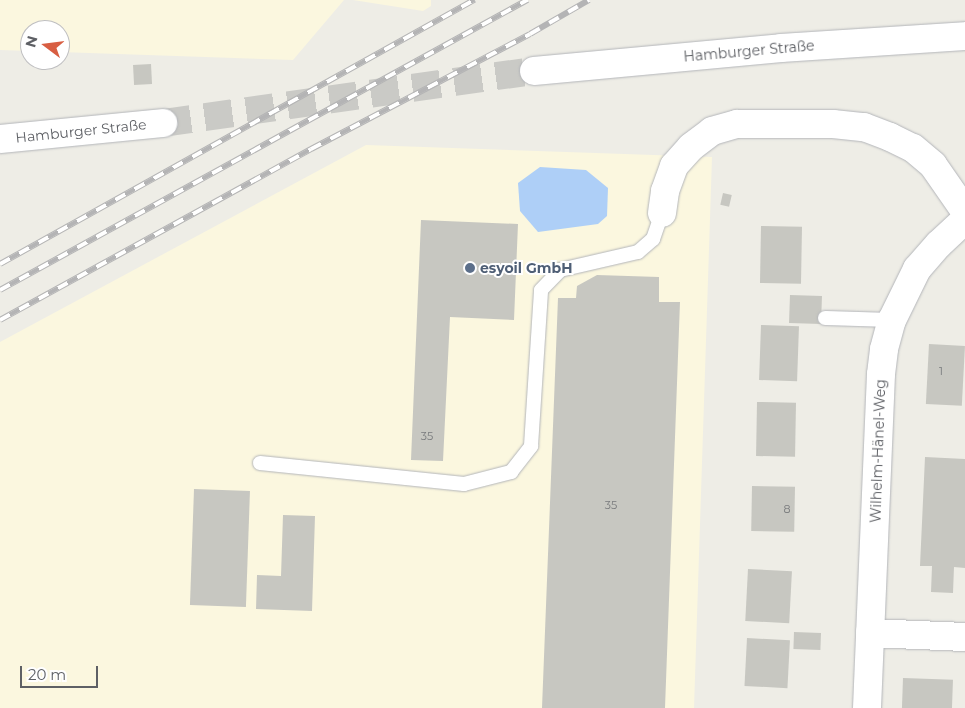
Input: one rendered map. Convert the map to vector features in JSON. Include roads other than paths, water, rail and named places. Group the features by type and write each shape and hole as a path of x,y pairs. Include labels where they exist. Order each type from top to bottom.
{"street":[{"name":"Hamburger Straße","path":"534,71 920,37 965,36"},
{"path":"920,37 965,49"},
{"name":"Hamburger Straße","path":"0,139 163,123"},
{"path":"662,212 664,191 674,166 691,147 712,131 737,124 832,124 864,127 913,148 933,166 965,211"},
{"name":"Wilhelm-Hänel-Weg","path":"867,708 881,374 884,349 892,320 917,269 939,244 965,220"},
{"path":"870,634 965,637"}],"lane":[{"path":"260,463 464,484 511,472 531,446 541,290 560,270 638,252 654,239 662,212"},
{"path":"825,318 892,320"}],"water":[{"path":"540,167 586,170 608,188 607,216 598,224 538,232 520,211 518,183"}],"tunnel":[{"path":"163,123 534,71"}],"railway":[{"path":"0,264 474,0"},
{"path":"0,290 527,0"},
{"path":"0,320 311,149 530,34 589,0"}],"place":[{"name":"esyoil GmbH","path":"470,268"}]}
